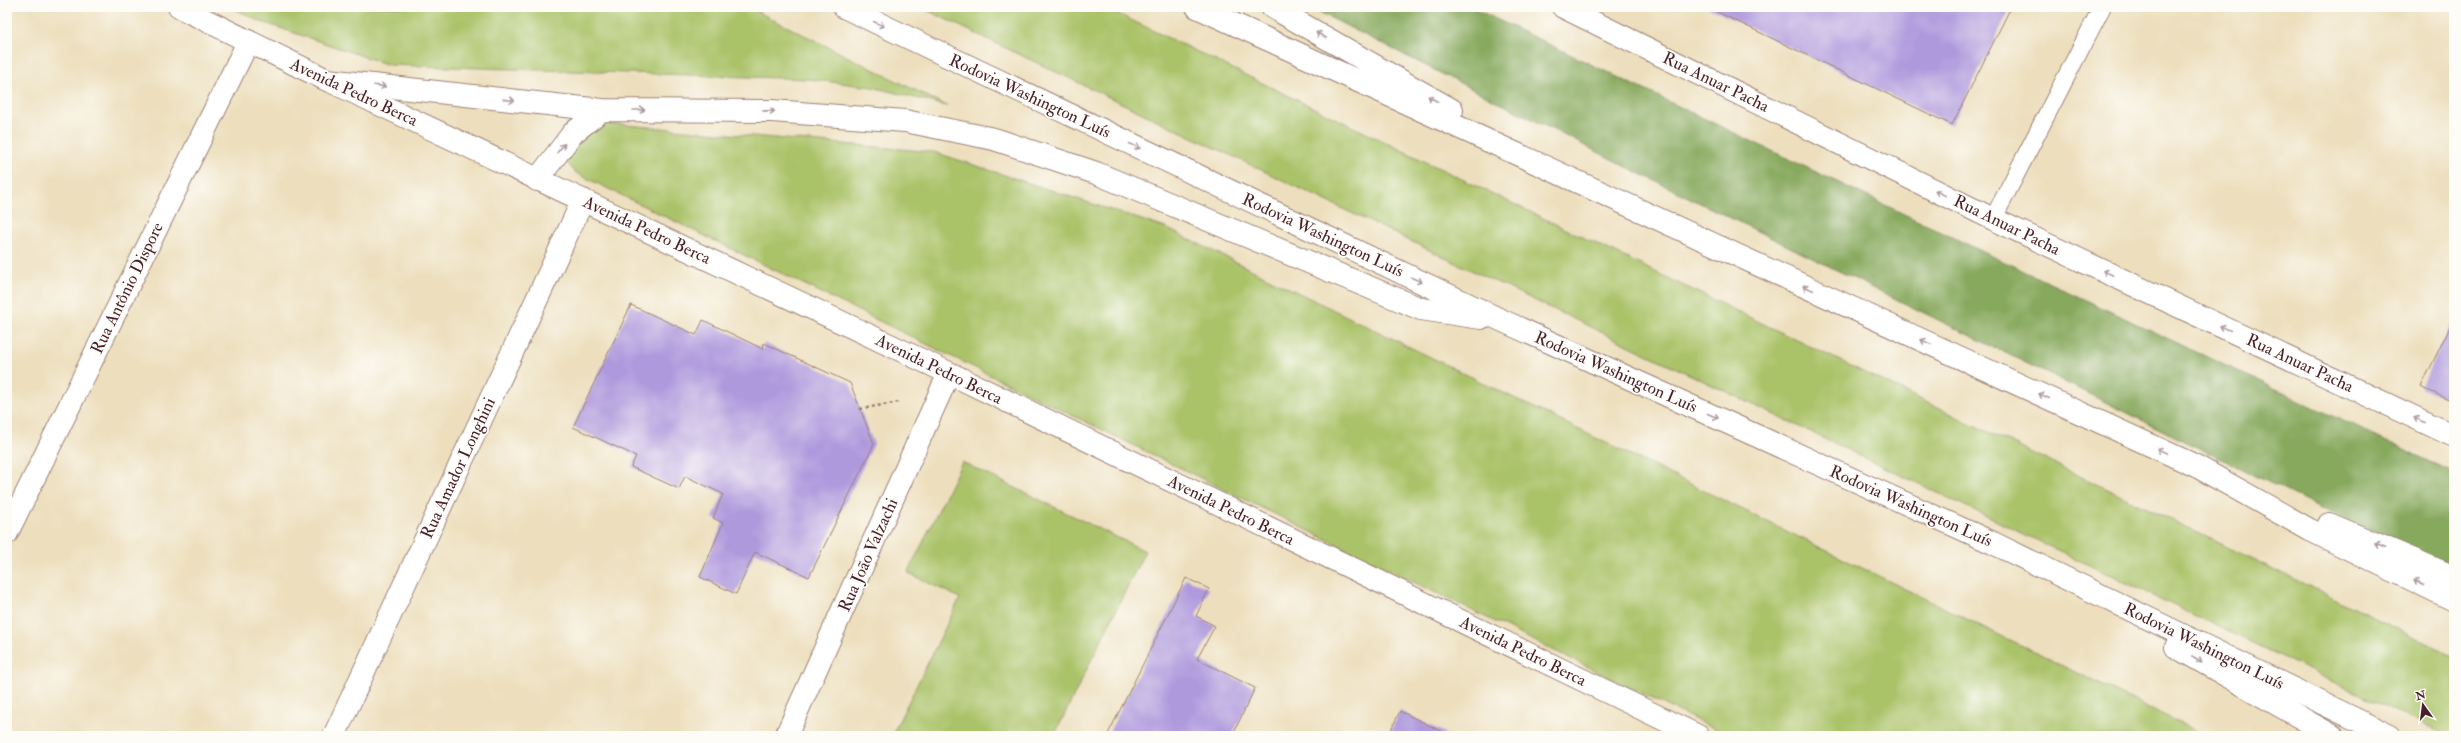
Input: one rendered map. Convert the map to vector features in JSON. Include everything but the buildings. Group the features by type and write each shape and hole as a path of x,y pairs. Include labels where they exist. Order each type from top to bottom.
{"main road":[{"name":"Avenida Pedro Berca","path":"179,7 248,42 537,180 583,200 949,373 1698,736"},
{"name":"Rodovia Washington Luís","path":"844,7 1503,321 1993,543 2390,736"},
{"path":"1197,7 2198,467 2454,577"},
{"path":"1272,7 1577,181"},
{"name":"Rua Anuar Pacha","path":"1563,7 1993,219 2454,436"},
{"name":"Rua Antônio Dispore","path":"7,533 248,42"},
{"path":"327,80 602,110 772,111 905,121 994,139 1096,173 1421,308 1503,321"},
{"path":"537,180 573,133 602,110"},
{"name":"Rua Amador Longhini","path":"334,736 583,200"},
{"name":"Rua João Valzachi","path":"786,736 949,373"},
{"path":"2198,467 2310,530 2454,600"},
{"path":"1993,543 2332,736"}],"lane":[{"path":"1993,219 2102,7"}],"green space":[{"path":"231,7 748,7 947,106 872,87 808,79 389,65 259,21"},
{"path":"920,7 1104,7 2454,656 2454,736 2447,736"},
{"path":"1309,7 1471,7 1975,248 2454,473 2454,567 2327,511 1639,173"},
{"path":"605,123 934,152 1166,228 2206,736 1729,736 576,173 565,161 581,135"},
{"path":"962,462 1145,551 1054,736 899,736 893,733 960,598 908,573"}]}
